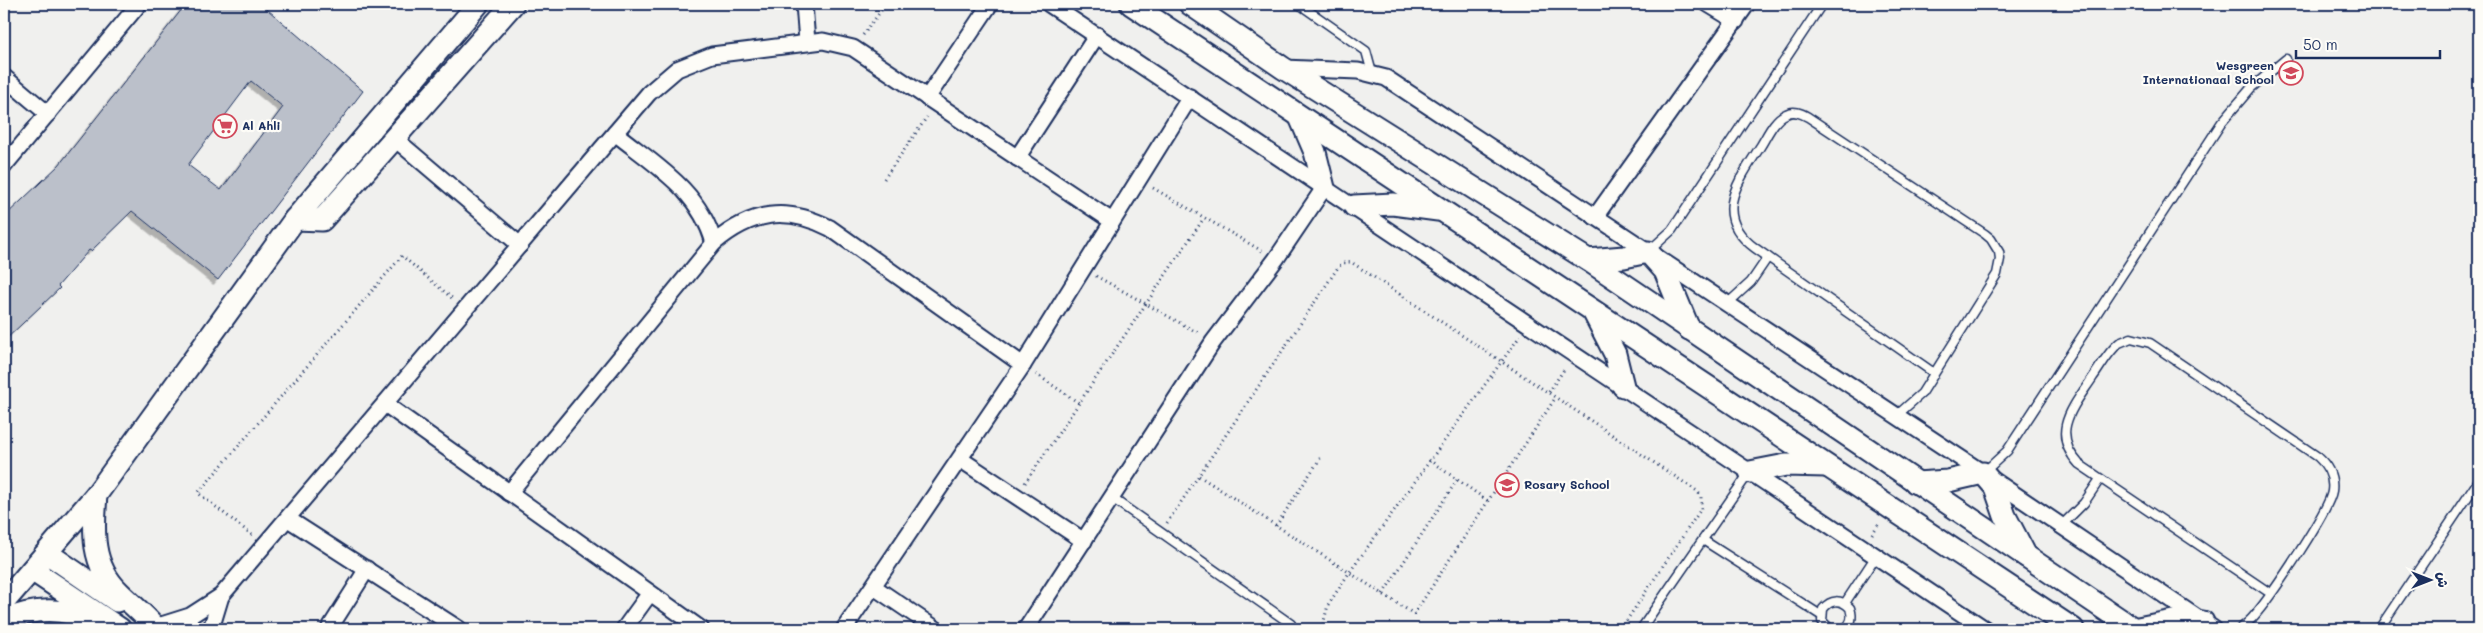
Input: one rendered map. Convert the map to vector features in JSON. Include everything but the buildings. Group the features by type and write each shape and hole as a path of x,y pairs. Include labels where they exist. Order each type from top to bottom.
{"main road":[{"path":"6,594 32,570 96,495 295,219 478,4"},
{"path":"295,219 322,220 512,4"},
{"path":"1131,4 2073,629"},
{"path":"1190,4 1283,68 1588,260 1690,331 2134,629 2183,619 2208,625"},
{"path":"1300,117 1315,152 1324,188"},
{"path":"1354,206 1393,204 1445,211"},
{"path":"1588,260 1624,257 1648,252 1664,271 1690,331"},
{"path":"1593,310 1615,354 1623,386"},
{"path":"1750,472 1780,466 1826,466"},
{"path":"1916,483 1948,481 1983,473 1995,487 2005,516 2027,558"},
{"path":"96,495 94,537 102,571 118,592 157,628"},
{"path":"47,553 157,628"},
{"path":"32,570 120,629"},
{"path":"4,620 27,613 54,610 81,616 104,629"}],"street":[{"path":"4,166 139,4"},
{"path":"804,4 807,42"},
{"path":"932,101 990,4"},
{"path":"1049,4 1985,629"},
{"path":"1708,4 1736,21"},
{"path":"1595,216 1747,4"},
{"path":"1017,158 1097,35"},
{"path":"157,628 190,616 221,596 615,133 662,80 694,60 730,51 807,42 831,42 853,48 1112,221"},
{"path":"1283,68 1372,73 1386,78 1983,473 2208,625"},
{"path":"4,77 48,114"},
{"path":"844,629 1023,365 1190,97"},
{"path":"615,133 686,190 704,214 714,243"},
{"path":"394,138 520,245"},
{"path":"1026,629 1213,342 1276,259 1324,188"},
{"path":"509,493 714,243 744,222 761,216 797,215 814,220 838,234 1023,365"},
{"path":"385,404 702,629"},
{"path":"960,459 1084,541"},
{"path":"288,518 459,629"},
{"path":"329,629 367,569"},
{"path":"874,587 936,629"},
{"path":"624,629 650,592"},
{"path":"211,629 221,596"}],"lane":[{"path":"1299,4 1366,51 1372,73"},
{"path":"1648,252 1672,230 1822,4"},
{"path":"1983,473 2007,451 2222,122 2251,88 2286,59"},
{"path":"1896,416 1922,392 1997,274 2000,259 1996,245 1985,234 1808,117 1797,112 1785,114 1775,122 1736,185 1731,205 1735,225 1747,242 1934,373"},
{"path":"1727,304 1751,282 1768,257"},
{"path":"2240,629 2254,617 2270,593 2330,499 2332,480 2330,471 2318,457 2144,340 2124,340 2114,347 2068,418 2065,434 2068,451 2079,464 2100,479 2270,593"},
{"path":"1641,629 1750,472"},
{"path":"2060,526 2084,503 2100,479"},
{"path":"2379,629 2479,480"},
{"path":"1112,498 1291,624"},
{"path":"1703,540 1822,616"},
{"path":"1845,603 1876,556"},
{"path":"1830,629 1824,625 1822,616 1823,609 1833,601 1845,603 1850,608 1852,615 1846,629"}],"path":[{"path":"853,48 886,4"},
{"path":"884,178 932,101"},
{"path":"1140,180 1276,259"},
{"path":"1016,496 1204,218"},
{"path":"265,545 198,493 402,256 466,309"},
{"path":"1161,533 1342,263 1346,262 1355,264 1692,487 1701,496 1701,509 1698,515 1621,629"},
{"path":"1084,269 1213,342"},
{"path":"1322,629 1328,605 1349,572 1528,323"},
{"path":"1549,392 1574,354"},
{"path":"1023,365 1079,403"},
{"path":"1199,476 1414,614 1556,397"},
{"path":"1276,526 1321,457"},
{"path":"1429,460 1488,501"},
{"path":"1383,594 1457,480"}],"place":[{"name":"Wesgreen Internationaal School","path":"2291,73"},
{"name":"Al Ahli","path":"225,126"},
{"name":"Rosary School","path":"1507,485"}]}
